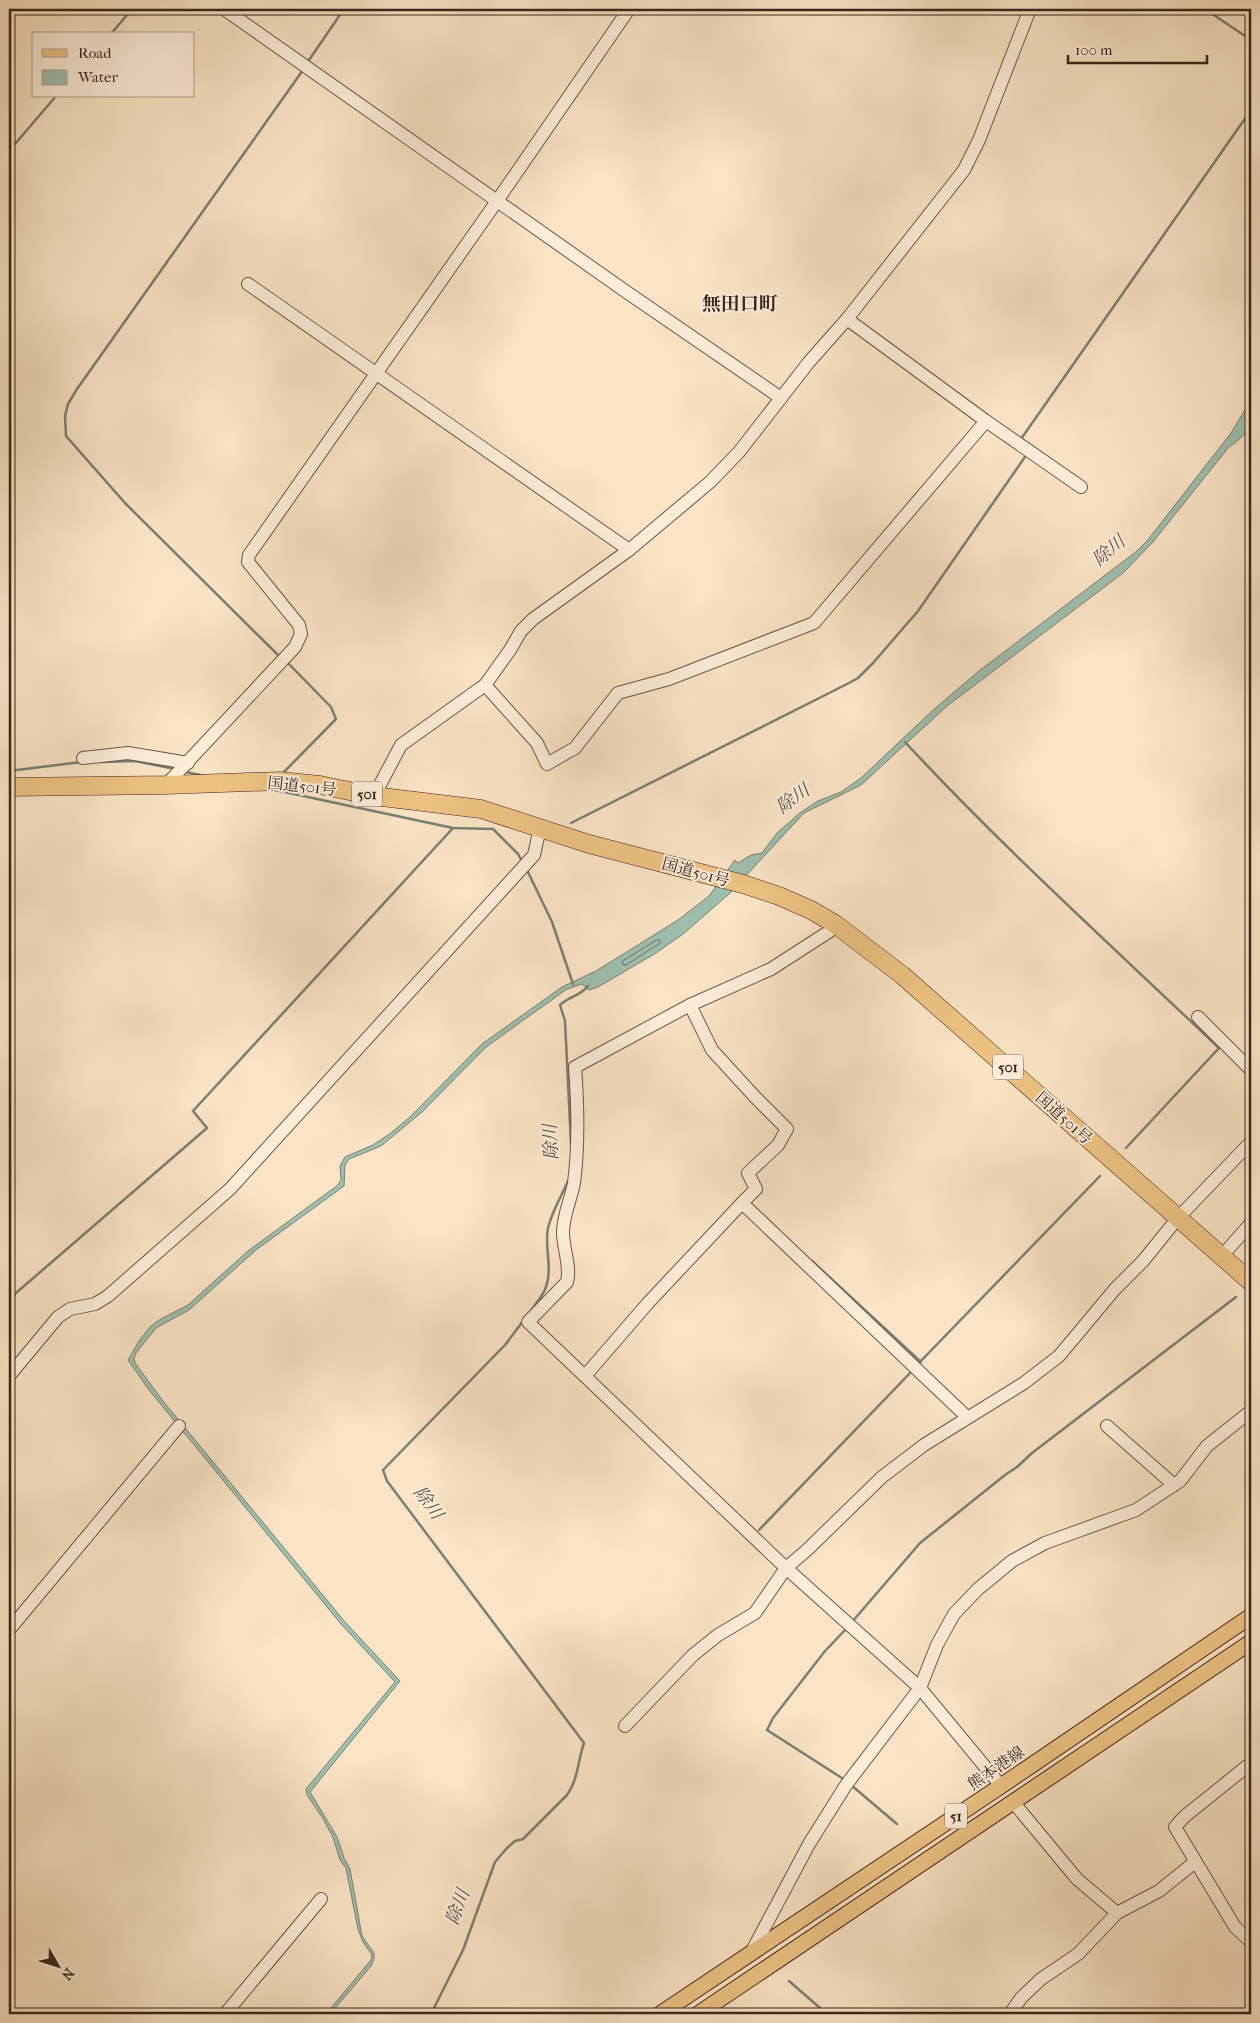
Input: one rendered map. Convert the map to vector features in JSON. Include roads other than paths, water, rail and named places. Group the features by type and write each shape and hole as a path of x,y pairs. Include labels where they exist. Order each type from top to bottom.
{"highway":[{"name":"国道501号","path":"9,787 279,781 320,785 374,796 481,808 589,844 743,884 778,896 811,910 835,924 902,975 1177,1219 1251,1282"}],"main road":[{"name":"熊本港線","path":"660,2014 1251,1616"},
{"name":"51","path":"698,2014 1251,1642"}],"street":[{"path":"224,9 781,398"},
{"path":"166,785 295,647 301,634 299,625 248,562 249,555 498,201 630,9"},
{"path":"374,796 401,745 485,685 521,631 533,619 629,550 710,482 738,452 809,362 847,319 964,170 979,140 1030,9"},
{"path":"248,284 506,465 576,511 629,550"},
{"path":"847,319 986,421 1081,487"},
{"path":"485,685 536,743 547,764 575,748 618,694 678,676 814,623 986,421"},
{"path":"83,758 128,753 188,763"},
{"path":"9,1376 58,1317 70,1309 95,1304 108,1296 230,1189 534,855 540,828"},
{"path":"835,924 830,931 771,970 690,1005 575,1067 579,1120 577,1154 574,1185 563,1231 569,1275 567,1282 528,1322 786,1568 920,1688 1001,1786"},
{"path":"585,1376 648,1303 756,1189 748,1173 778,1145 787,1129 712,1050 690,1005"},
{"path":"1198,1017 1251,1070"},
{"path":"625,1726 693,1655 718,1635 755,1613 786,1568 882,1477 924,1444 1024,1383 1059,1356 1115,1288 1143,1261 1177,1219 1251,1142"},
{"path":"742,1203 967,1417"},
{"path":"1222,1256 1251,1223"},
{"path":"752,1952 809,1844 846,1786 920,1688 937,1645 954,1614 978,1588 1006,1567 1045,1544 1136,1510 1180,1481 1207,1446 1251,1411"},
{"path":"9,1630 179,1426"},
{"path":"1107,1426 1174,1485"},
{"path":"1251,1763 1174,1827 1235,1926 1251,1942"},
{"path":"1014,1803 1077,1879 1117,1913"},
{"path":"1010,2014 1027,1991 1078,1954 1117,1913 1159,1892 1195,1862"},
{"path":"225,2014 321,1899"}],"water":[{"path":"1251,400 1251,416 1246,432 1229,447 1152,543 1123,573 947,706 861,785 804,813 729,894 683,934 656,953 598,987 589,990 582,984 567,989 486,1047 422,1112 381,1146 349,1159 345,1165 344,1186 256,1250 189,1310 156,1328 136,1353 135,1363 163,1401 345,1622 400,1681 310,1792 337,1837 350,1869 362,1936 374,1953 371,1966 330,2014 326,2014 371,1960 372,1955 363,1942 358,1929 346,1868 340,1860 333,1837 307,1795 306,1789 395,1682 341,1624 149,1390 128,1360 150,1327 159,1320 188,1305 248,1251 338,1185 341,1180 340,1166 345,1157 373,1145 391,1133 410,1117 482,1044 562,987 596,971 678,920 709,896 735,860 738,863 751,855 762,853 777,833 801,812 818,801 841,792 861,778 932,711 979,671 1137,551 1147,541 1231,433"}],"waterway":[{"path":"113,32 132,9"},
{"path":"307,63 344,9"},
{"path":"1205,9 1251,40"},
{"path":"281,658 125,503 66,436 65,416 68,404 77,389 303,70"},
{"path":"9,151 54,98"},
{"path":"1023,440 1021,439 1251,110"},
{"path":"571,823 858,678 918,611 1027,454"},
{"path":"282,774 336,719 331,707 287,662"},
{"path":"905,742 981,821 1219,1048 1126,1148"},
{"path":"102,762 135,761 175,769"},
{"path":"9,771 81,762"},
{"path":"186,772 205,776"},
{"path":"275,790 453,828 493,829 518,854 523,863"},
{"path":"9,1299 207,1128 193,1111 453,828"},
{"path":"527,870 552,922 573,984"},
{"name":"除川","path":"571,1144 565,1021 560,1005 582,992 588,986"},
{"path":"917,1365 1100,1176"},
{"name":"除川","path":"529,1313 546,1287 549,1272 548,1228 554,1210 568,1181"},
{"path":"812,1261 921,1362"},
{"path":"852,1622 920,1543 1017,1467 1032,1453 1236,1297"},
{"name":"除川","path":"431,2014 463,1950 495,1862 515,1841 523,1839 567,1795 576,1776 584,1743 387,1481 383,1470 505,1345 523,1321"},
{"path":"759,1530 912,1371"},
{"path":"845,1780 767,1730 773,1718 825,1651 847,1628"},
{"path":"851,1785 897,1824"},
{"path":"789,1981 827,2014"}],"district":[{"name":"無田口町","path":"740,304"}]}
